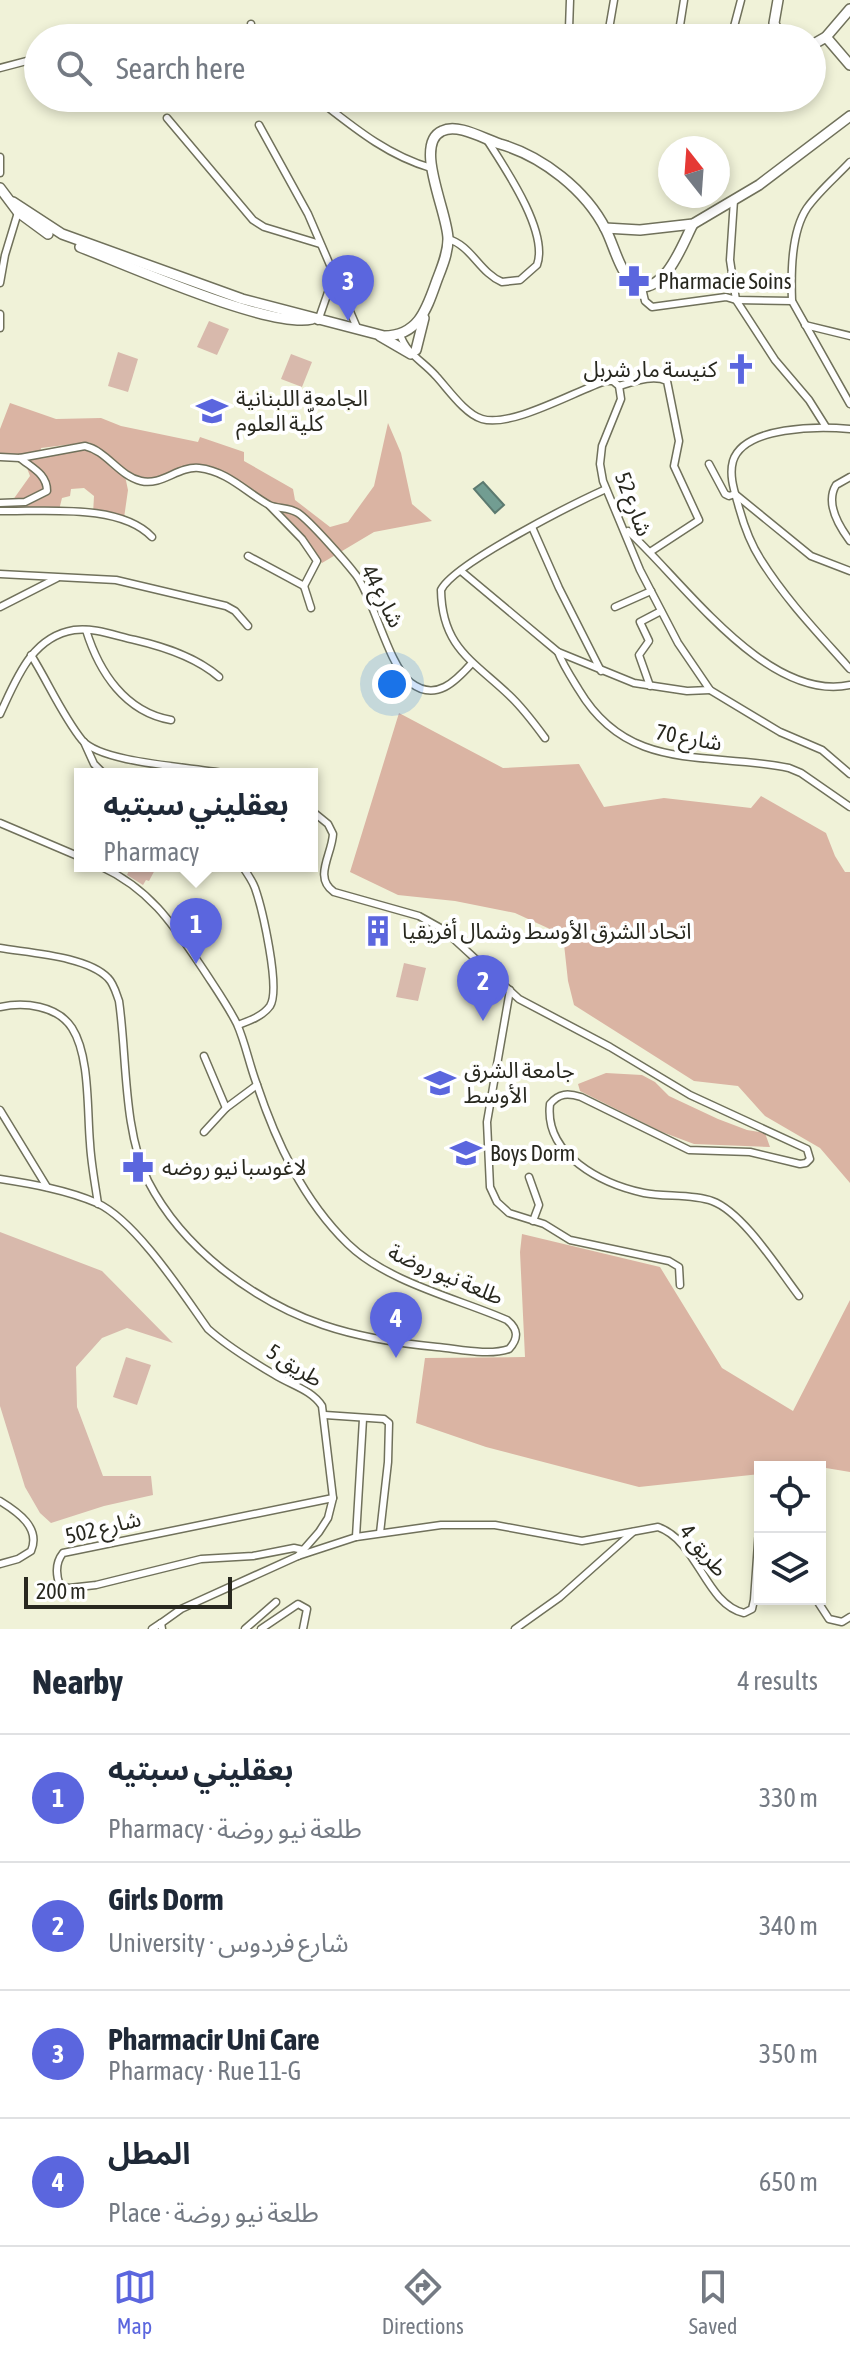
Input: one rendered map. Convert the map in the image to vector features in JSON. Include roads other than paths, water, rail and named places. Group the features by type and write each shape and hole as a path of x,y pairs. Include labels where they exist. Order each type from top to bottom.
{"street":[{"path":"569,24 570,0"},
{"path":"610,24 614,0"},
{"path":"680,24 684,0"},
{"path":"735,24 741,0"},
{"path":"774,24 778,0"},
{"path":"850,9 826,37 850,65"},
{"path":"0,68 24,62"},
{"path":"335,112 381,147 406,161 431,168"},
{"path":"605,228 632,231 693,224 759,185 850,116"},
{"path":"167,118 253,220 264,227 320,244"},
{"path":"259,125 295,188 358,330"},
{"path":"415,354 448,239 431,168 430,144 440,131 456,129 526,154 554,170 582,198 605,228 630,280 642,288 645,301 652,307 726,297 792,301"},
{"path":"448,239 458,241 487,273 502,282 520,280 540,260 540,246 533,225 507,170 487,140"},
{"path":"0,157 0,173"},
{"path":"850,162 805,211 794,261 792,301 850,404"},
{"path":"0,188 36,226 237,305 286,319 315,320 377,334 404,333 424,315"},
{"path":"734,200 730,260 736,300 775,360 809,400 826,427"},
{"path":"0,283 17,207"},
{"path":"642,288 651,286 664,276 693,224"},
{"path":"315,320 334,275"},
{"path":"0,314 0,328"},
{"path":"805,325 850,336"},
{"path":"404,333 415,354 464,406 483,419 502,419 556,404 606,381 613,381 619,386 638,380 662,378 668,383 679,441 674,466 699,520 650,552"},
{"path":"377,334 395,347 415,354"},
{"name":"شارع 52","path":"619,386 621,396 618,409 602,446 600,464 606,489 640,570 692,666 710,690 780,732 822,750 850,774"},
{"path":"850,429 826,427 776,433 746,443 734,460 732,478 745,527 760,559 807,621 850,669"},
{"name":"شارع 44","path":"0,457 20,458 85,446 93,448 136,480 154,482 188,468 222,475 269,505 299,513 357,576 394,657 410,683 426,690 441,689 451,685 472,663"},
{"path":"0,503 25,502 48,489 38,471 20,458"},
{"path":"709,464 726,495 735,494 811,556 850,571"},
{"path":"850,477 836,485 831,498 837,520 850,541"},
{"path":"545,738 516,702 472,663 455,643 441,597 443,584 532,527 606,489"},
{"path":"269,505 302,539 317,561 304,586 311,608"},
{"path":"0,511 118,517 137,525 152,537"},
{"path":"532,527 601,671"},
{"path":"625,529 748,652 801,682 827,688 850,685"},
{"path":"248,556 304,586"},
{"path":"461,571 558,652 601,671 650,686 687,691 710,690"},
{"path":"0,574 106,579 183,595 226,606 244,619 248,626"},
{"path":"0,607 57,578"},
{"path":"615,607 651,591"},
{"path":"650,686 639,658 649,641 640,622 661,611"},
{"path":"86,630 100,665 128,701 149,715 171,720"},
{"path":"0,714 21,667 31,655 64,633 86,630 154,644 193,659 219,677"},
{"name":"شارع 70","path":"558,652 593,713 623,737 654,750 789,768 850,807"},
{"path":"31,655 98,768"},
{"path":"21,667 38,667"},
{"path":"84,742 130,762 195,768"},
{"path":"318,816 328,824 333,834 324,869 325,883 334,892 419,916 444,930 519,999 610,1047 690,1095 807,1149 810,1159 800,1164 750,1152 689,1150 581,1097 564,1094 550,1104 552,1129 572,1159 601,1179 643,1193 712,1201 744,1224 799,1296"},
{"path":"0,823 74,854"},
{"name":"طلعة نيو روضة","path":"0,948 83,963 107,977 114,986 119,1001 132,1119 140,1160 148,1180 173,1220 189,1241 209,1258 253,1292 296,1316 318,1324 397,1344 465,1350 509,1349 516,1338 516,1329 507,1320 430,1290 367,1259 350,1246 304,1191 278,1141 238,1025 181,936 154,901 110,872"},
{"path":"238,1025 262,1014 270,1005 274,989 255,890 245,872"},
{"path":"510,990 487,1122 490,1187 497,1202 509,1213 544,1224 570,1240 669,1261 679,1267 680,1285"},
{"path":"507,1006 519,999"},
{"path":"0,1007 20,1003 35,1006 65,1019 73,1029 85,1072 98,1204"},
{"path":"204,1056 226,1108"},
{"path":"204,1132 226,1108 257,1085"},
{"path":"0,1110 47,1187"},
{"path":"529,1177 539,1205 533,1221"},
{"name":"طريق 5","path":"0,1179 47,1187 98,1204 118,1217 143,1244 208,1329 276,1376 313,1395 325,1415 333,1498"},
{"path":"325,1415 388,1421 380,1533"},
{"path":"356,1537 363,1419"},
{"path":"301,1553 328,1518 333,1498"},
{"name":"شارع 502","path":"301,1553 286,1549 253,1556 209,1558 83,1588 60,1586 57,1576 58,1562 63,1553 333,1498"},
{"path":"0,1501 27,1521 34,1538 31,1551 0,1564"},
{"path":"152,1629 161,1626 181,1609 301,1553 356,1537 464,1524 511,1527 582,1541 636,1530"},
{"name":"طريق 4","path":"636,1530 658,1527 669,1532 692,1555 723,1600 744,1613 752,1609 754,1600 759,1533"},
{"path":"515,1629 560,1597 636,1530"},
{"path":"245,1629 276,1602"},
{"path":"261,1629 298,1604 307,1609 303,1629"},
{"path":"820,1605 829,1619 842,1622 850,1617"}],"water":[{"path":"483,482 504,505 495,513 474,489"}],"place":[{"name":"Pharmacie Soins","path":"634,281"},
{"name":"Pharmacir Uni Care","path":"348,321"},
{"name":"كنيسة مار شربل","path":"741,369"},
{"name":"الجامعة اللبنانية كلّية العلوم","path":"212,411"},
{"name":"اتحاد الشرق الأوسط وشمال أفريقيا","path":"378,931"},
{"name":"بعقليني سبتيه","path":"196,964"},
{"name":"Girls Dorm","path":"483,1021"},
{"name":"جامعة الشرق الأوسط","path":"440,1083"},
{"name":"Boys Dorm","path":"466,1153"},
{"name":"لاغوسبا نيو روضه","path":"138,1167"},
{"name":"المطل","path":"396,1358"}]}
